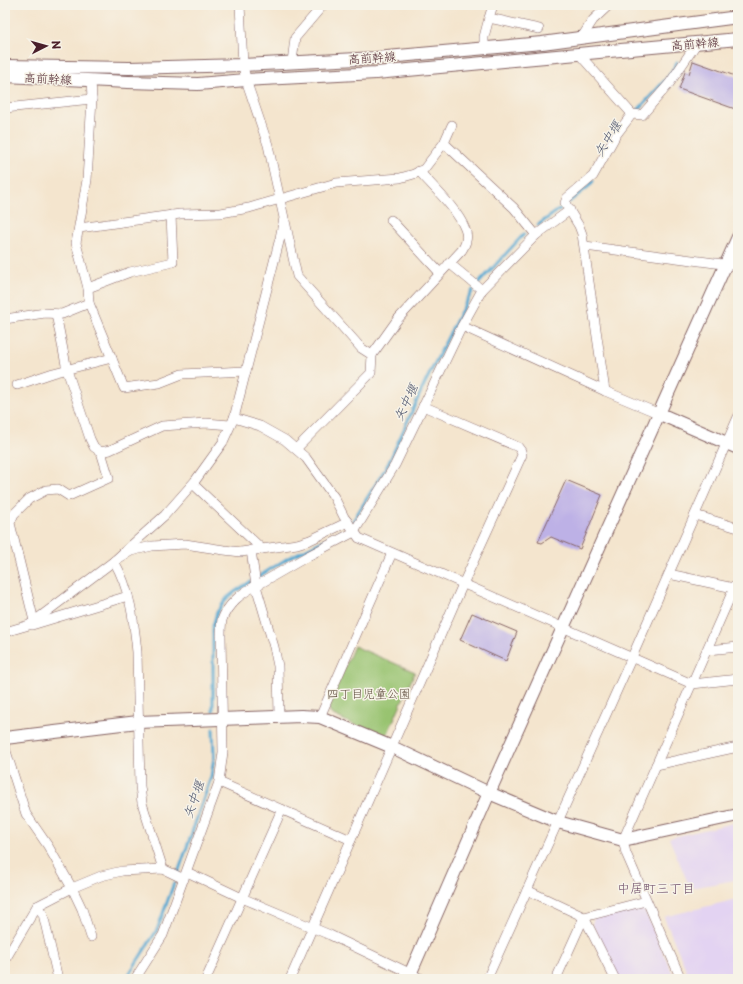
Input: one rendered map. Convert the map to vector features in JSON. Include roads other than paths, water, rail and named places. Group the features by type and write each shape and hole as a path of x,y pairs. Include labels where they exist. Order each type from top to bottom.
{"street":[{"path":"240,5 243,65 246,80 268,145 297,276 361,348 372,355"},
{"path":"292,62 295,38 323,5"},
{"path":"484,48 484,37 493,5"},
{"path":"582,37 593,20 609,5"},
{"name":"高前幹線","path":"5,66 129,68 243,65 376,58 542,43 738,17"},
{"path":"489,18 539,29"},
{"name":"高前幹線","path":"5,76 198,84 376,73 738,39"},
{"path":"579,54 632,114 642,116 669,84 697,43"},
{"path":"91,80 92,99 87,180 76,243 88,288 89,303 124,388 159,383 182,374 246,371"},
{"path":"5,108 92,99"},
{"path":"605,391 584,246 579,226 565,202 567,198 593,176 616,135 632,114"},
{"path":"79,228 171,215 221,213 249,208 336,183 400,178 424,169 444,143 452,125"},
{"path":"444,143 514,208 536,235"},
{"path":"296,449 371,373 372,355 397,320 466,244 466,230 460,219 420,171"},
{"path":"135,979 163,935 219,782 223,752 220,636 222,621 227,611 235,600 248,589 354,532 395,465 462,326 482,290 536,235 570,210"},
{"path":"88,288 130,272 173,262 171,215"},
{"path":"5,632 31,623 114,561 165,515 193,484 223,442 232,421 246,371 284,218"},
{"path":"391,220 440,273"},
{"path":"409,976 660,414 732,265 738,237"},
{"path":"584,246 732,265"},
{"path":"449,263 482,290"},
{"path":"5,319 45,313 62,314 89,303"},
{"path":"31,623 10,523 14,514 29,498 46,490 58,489 69,496 109,478 101,452 94,447 90,439 67,370 56,314"},
{"path":"462,326 605,391 738,448"},
{"path":"17,385 112,358"},
{"path":"290,979 463,584 522,455 518,447 423,406"},
{"path":"487,979 632,657 738,416"},
{"path":"101,452 110,450 162,426 232,421 260,426 284,440 306,458 334,497 359,538 692,684 738,679"},
{"path":"193,484 262,548"},
{"path":"695,515 738,528"},
{"path":"114,561 131,551 152,546 185,544 240,552 297,544 310,540 348,522"},
{"path":"251,550 256,586 278,666 279,717"},
{"path":"320,717 392,553"},
{"path":"114,561 119,570 128,596 133,616 137,652 140,786 142,803 163,870"},
{"path":"669,574 736,588 623,840 626,854 681,979"},
{"path":"31,623 35,624 128,596"},
{"path":"708,650 738,647"},
{"path":"5,738 138,722 320,717 392,747 490,793 558,822 623,840 738,815"},
{"path":"656,765 738,747"},
{"path":"5,748 26,814 48,846 72,888 82,909 91,937"},
{"path":"219,782 351,840"},
{"path":"206,979 282,809"},
{"path":"5,960 37,906 72,888 102,876 122,871 163,870 185,875 312,927 409,976 422,979"},
{"path":"527,890 584,917 615,979"},
{"path":"584,917 646,901"},
{"path":"37,906 43,914 58,979"},
{"path":"556,979 584,917"}],"waterway":[{"name":"矢中堰","path":"638,110 669,76 677,62"},
{"name":"矢中堰","path":"569,202 593,181"},
{"name":"矢中堰","path":"538,225 560,209"},
{"name":"矢中堰","path":"478,284 524,234"},
{"name":"矢中堰","path":"353,521 388,464 424,385 473,290"},
{"name":"矢中堰","path":"258,577 288,558 341,532"},
{"name":"矢中堰","path":"213,711 213,626 217,612 227,598 250,582"},
{"name":"矢中堰","path":"178,873 211,777 214,757 213,729"},
{"name":"矢中堰","path":"126,979 157,930 174,883"}],"district":[{"name":"中居町三丁目","path":"656,887"}],"park label":[{"name":"四丁目児童公園","path":"369,693"}]}
